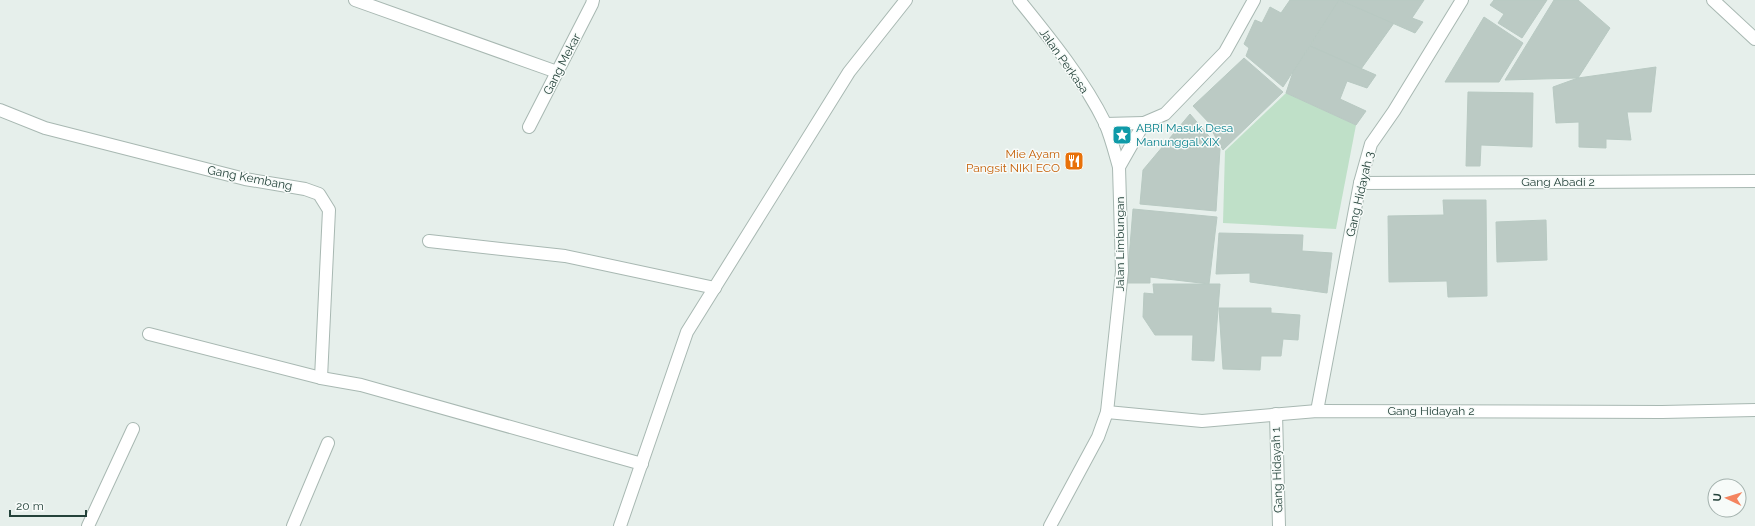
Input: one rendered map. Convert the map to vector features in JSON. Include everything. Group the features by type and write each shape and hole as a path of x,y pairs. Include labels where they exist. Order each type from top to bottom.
{"street":[{"path":"355,0 557,72"},
{"name":"Gang Mekar","path":"529,127 593,0"},
{"path":"620,526 687,332 849,72 906,0"},
{"name":"Jalan Perkasa","path":"1019,0 1062,54 1105,124 1119,167"},
{"path":"1105,124 1144,123 1164,114 1225,52 1254,0"},
{"name":"Gang Hidayah 3","path":"1318,411 1360,183 1371,144 1394,111 1462,0"},
{"path":"1713,0 1755,39"},
{"name":"Gang Kembang","path":"0,110 45,128 245,179 305,189 319,194 329,210 321,378"},
{"path":"1119,167 1144,123"},
{"name":"Jalan Limbungan","path":"1050,526 1095,443 1107,412 1122,271 1119,167"},
{"name":"Gang Abadi 2","path":"1360,183 1755,181"},
{"path":"429,241 565,256 715,288"},
{"path":"149,334 321,378 361,385 642,464"},
{"name":"Gang Hidayah 2","path":"1107,412 1202,421 1318,411 1662,412 1755,410"},
{"name":"Gang Hidayah 1","path":"1276,414 1279,526"},
{"path":"88,526 133,429"},
{"path":"293,526 328,443"}],"green space":[{"path":"1286,93 1356,125 1336,229 1223,223 1225,151"}],"building":[{"path":"1290,0 1339,0 1283,87 1246,56 1249,48 1244,44 1255,20 1262,23 1270,7 1281,13"},
{"path":"1339,0 1394,23 1361,69 1310,46"},
{"path":"1340,0 1424,0 1412,18 1423,22 1415,33"},
{"path":"1494,0 1547,0 1522,38 1498,23 1504,14 1490,5"},
{"path":"1554,0 1578,0 1610,28 1578,78 1505,80"},
{"path":"1484,17 1523,43 1499,82 1445,82"},
{"path":"1310,46 1376,75 1367,88 1347,81 1340,99 1366,111 1356,125 1286,93 1293,72"},
{"path":"1244,58 1283,92 1223,150 1211,129 1212,126 1193,106"},
{"path":"1656,67 1651,112 1627,112 1631,140 1606,139 1606,148 1579,147 1579,122 1556,123 1553,87 1578,78"},
{"path":"1468,92 1533,93 1532,147 1481,145 1480,166 1466,166"},
{"path":"1190,114 1220,149 1216,211 1140,204 1143,170"},
{"path":"1443,200 1486,200 1487,296 1448,297 1447,281 1389,282 1388,216 1444,215"},
{"path":"1133,209 1217,217 1209,284 1150,277 1150,283 1127,283"},
{"path":"1546,220 1547,260 1497,262 1496,222"},
{"path":"1219,233 1303,235 1302,251 1332,253 1327,293 1250,282 1250,273 1216,274"},
{"path":"1153,284 1220,284 1214,361 1192,360 1193,335 1155,335 1143,317 1144,293 1154,294"},
{"path":"1219,308 1271,308 1271,313 1300,315 1298,340 1283,339 1281,356 1261,356 1260,370 1223,369"}],"place":[{"name":"ABRI Masuk Desa Manunggal XIX","path":"1122,135"},
{"name":"Mie Ayam Pangsit NIKI ECO","path":"1074,161"}]}
